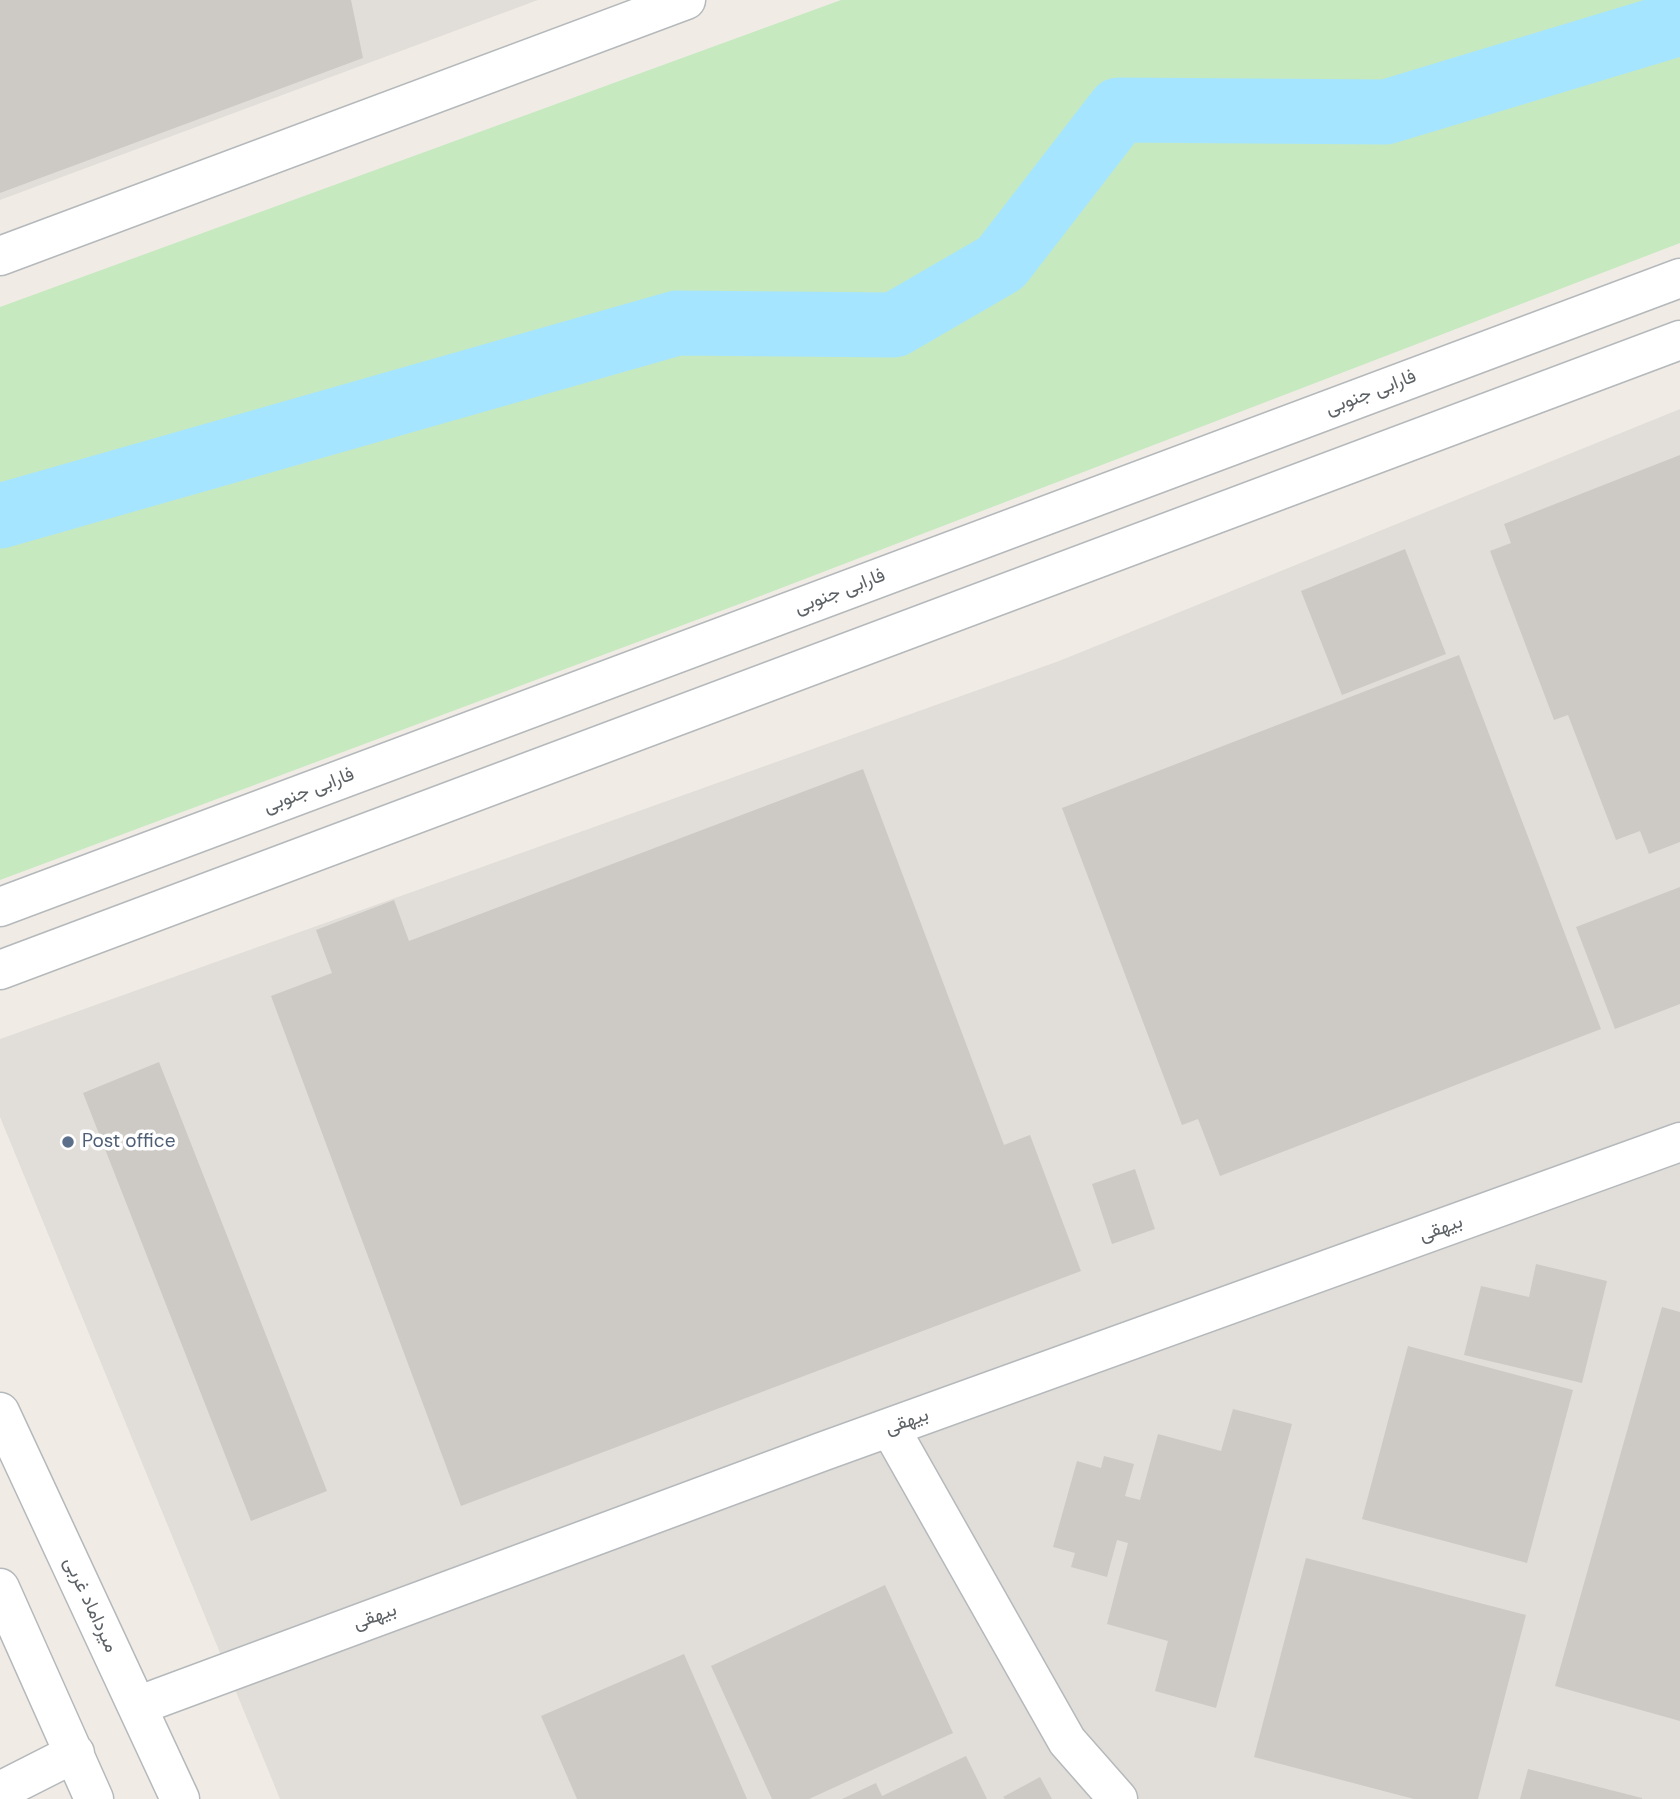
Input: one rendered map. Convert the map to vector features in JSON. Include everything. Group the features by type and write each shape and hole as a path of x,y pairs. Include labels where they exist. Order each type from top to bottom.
{"street":[{"path":"0,256 687,0"},
{"name":"فارابی جنوبی","path":"0,907 1680,278"},
{"path":"0,970 1680,340"},
{"name":"بیهقی","path":"136,1706 890,1428 1680,1142"},
{"name":"میرداماد غربی","path":"0,1412 180,1799"},
{"path":"890,1428 1067,1741 1118,1799"},
{"path":"0,1588 94,1799"},
{"path":"0,1791 75,1753"}],"shaded area":[{"path":"0,0 538,0 0,200"},
{"path":"1680,409 1680,1799 280,1799 0,1117 0,1039 1059,661"}],"green space":[{"path":"841,0 1680,0 1680,243 750,600 0,880 0,307"}],"building":[{"path":"0,0 351,0 363,58 0,193"},
{"path":"1680,455 1680,842 1649,854 1640,831 1616,840 1568,715 1554,720 1490,551 1511,543 1504,524"},
{"path":"1405,549 1446,654 1342,695 1301,591"},
{"path":"1459,655 1601,1029 1220,1176 1198,1119 1182,1125 1062,808"},
{"path":"863,769 1004,1145 1030,1135 1081,1271 461,1506 271,996 332,973 316,930 394,900 409,941"},
{"path":"1680,887 1680,1004 1615,1029 1576,927"},
{"path":"159,1062 327,1491 251,1521 83,1093"},
{"path":"1135,1169 1155,1229 1112,1244 1092,1184"},
{"path":"1536,1264 1607,1281 1582,1383 1464,1355 1481,1286 1529,1297"},
{"path":"1662,1307 1680,1312 1680,1721 1555,1686"},
{"path":"1408,1346 1573,1390 1527,1563 1362,1519"},
{"path":"1233,1409 1292,1424 1216,1708 1155,1691 1168,1641 1107,1624 1128,1543 1117,1540 1107,1577 1071,1567 1075,1553 1053,1547 1077,1461 1101,1468 1104,1456 1134,1464 1125,1496 1140,1500 1158,1434 1221,1451"},
{"path":"1306,1558 1526,1615 1478,1799 1414,1799 1254,1757"},
{"path":"885,1585 953,1733 809,1799 772,1799 711,1666"},
{"path":"684,1654 747,1799 577,1799 541,1716"},
{"path":"966,1756 987,1799 842,1799 876,1783 882,1796"},
{"path":"1528,1769 1642,1798 1642,1799 1520,1799"},
{"path":"1040,1777 1052,1799 1003,1797"}],"waterway":[{"path":"0,516 677,323 894,325 1001,263 1119,110 1386,112 1680,23"}],"place":[{"name":"Post office","path":"68,1142"}]}
